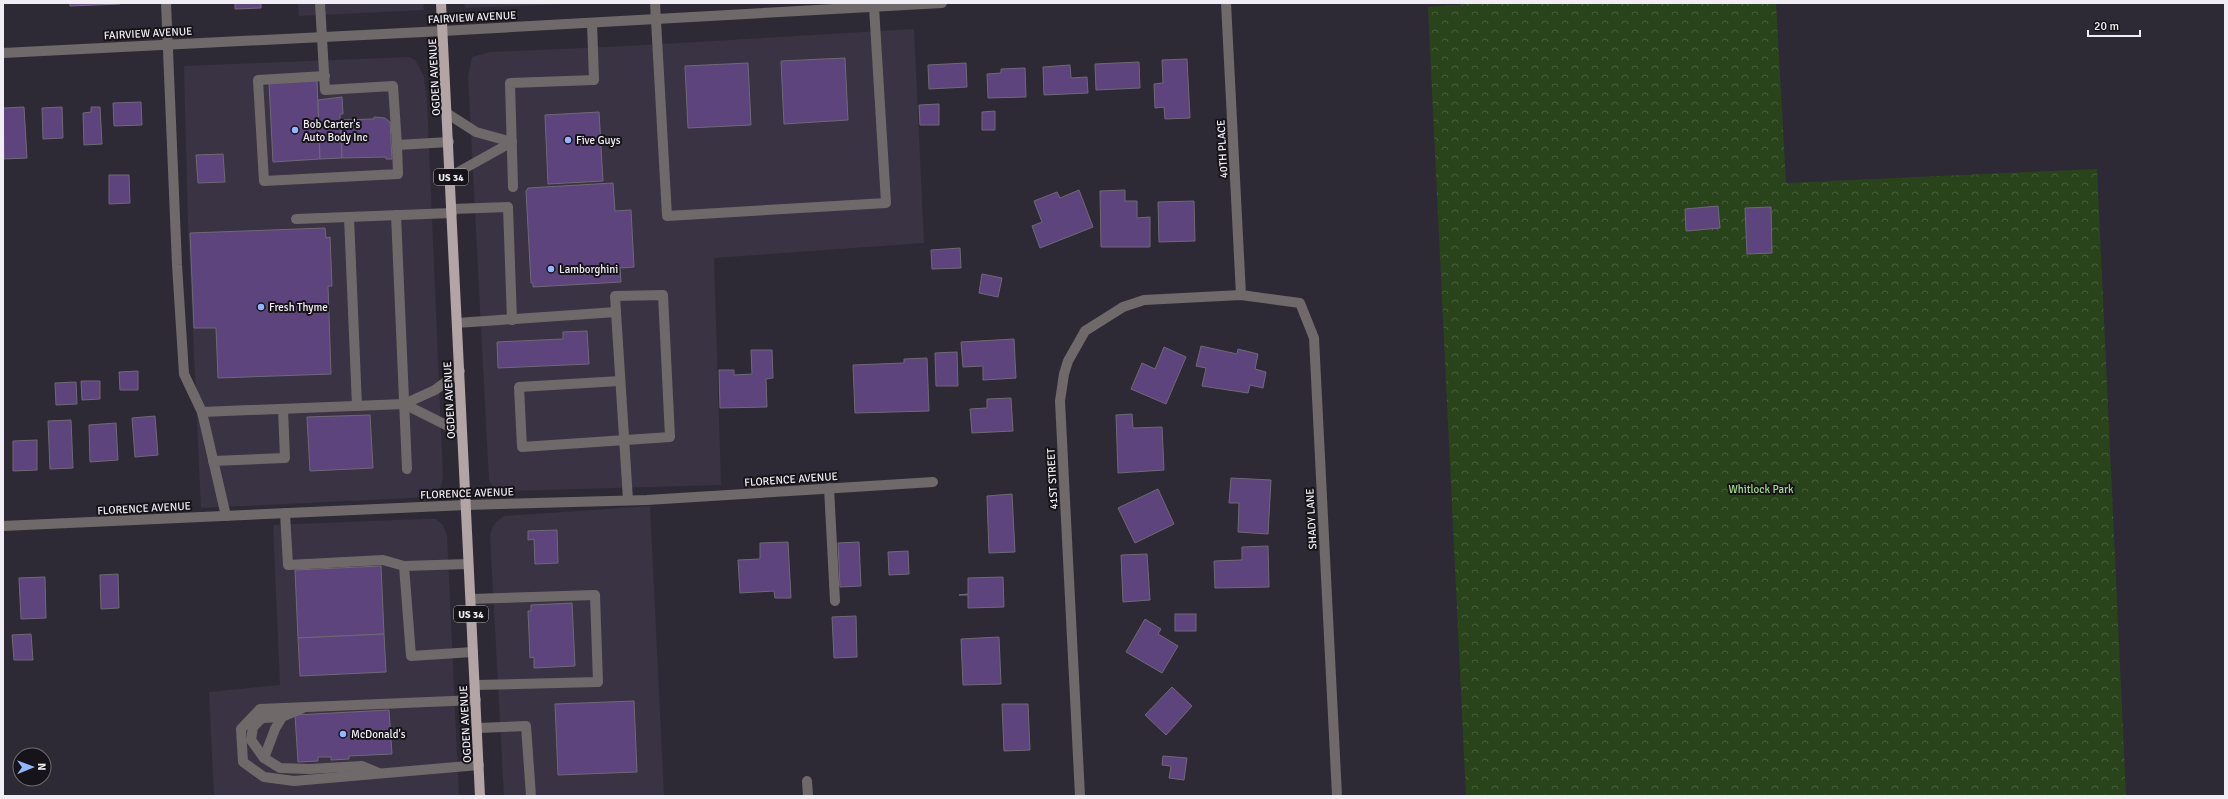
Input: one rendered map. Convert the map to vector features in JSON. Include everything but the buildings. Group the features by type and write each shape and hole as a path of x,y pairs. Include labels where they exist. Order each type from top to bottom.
{"main road":[{"name":"OGDEN AVENUE","path":"442,3 480,796"}],"street":[{"path":"166,3 177,265 184,374 202,412 226,516"},
{"path":"320,3 325,76 325,90 393,86 398,174 264,181 258,80 325,76"},
{"path":"655,3 667,216 886,203 874,7"},
{"name":"FAIRVIEW AVENUE","path":"3,53 443,31 942,3"},
{"name":"40TH PLACE","path":"1226,3 1241,295"},
{"path":"513,187 510,83 594,80 592,23"},
{"path":"448,114 476,132 512,142"},
{"path":"397,145 449,142"},
{"path":"451,176 512,142"},
{"path":"296,220 508,207 512,320"},
{"path":"396,215 407,469"},
{"path":"350,217 357,406"},
{"path":"620,381 519,387 522,447 624,440 670,437 663,295 615,296 620,381 624,440 628,500"},
{"name":"41ST STREET","path":"1080,796 1060,401 1064,374 1068,361 1085,331 1122,307 1144,300 1241,295"},
{"name":"SHADY LANE","path":"1241,295 1300,303 1314,338 1337,796"},
{"path":"457,323 616,312"},
{"path":"202,412 404,404 435,390 460,371"},
{"path":"404,404 462,433"},
{"path":"213,461 286,458 284,409"},
{"name":"FLORENCE AVENUE","path":"3,526 466,505 628,500 933,482"},
{"path":"830,488 835,601"},
{"path":"285,513 288,565 383,560 404,566 468,564"},
{"path":"404,566 411,656 473,652"},
{"path":"471,599 595,595 598,682 475,685"},
{"path":"476,700 260,709 241,729 243,762 264,777 294,780 479,765"},
{"path":"307,706 282,717 262,718 253,727 251,740 264,758 280,768 309,769 362,766 380,774"},
{"path":"264,758 275,729 282,717"},
{"path":"477,728 526,726 531,796"},
{"path":"807,782 808,796"}],"shaded area":[{"path":"298,3 423,3 424,10 299,16"},
{"path":"464,3 588,3 465,8"},
{"path":"914,29 924,243 714,258 721,485 506,491 495,489 489,481 468,76 472,57 490,52 628,46"},
{"path":"409,57 415,60 424,77 427,101 443,477 441,487 431,497 201,508 188,224 184,66"},
{"path":"650,506 664,796 504,796 490,535 492,528 496,522 504,516"},
{"path":"436,519 443,525 447,536 459,796 214,796 209,692 280,685 273,525"}],"green space":[{"name":"Whitlock Park","path":"1481,3 1776,3 1786,183 2097,169 2126,796 1466,796 1428,7"}],"place":[{"name":"Bob Carter's Auto Body Inc","path":"295,130"},
{"name":"Five Guys","path":"568,140"},
{"name":"Lamborghini","path":"551,269"},
{"name":"Fresh Thyme","path":"261,307"},
{"name":"McDonald's","path":"343,734"}]}
